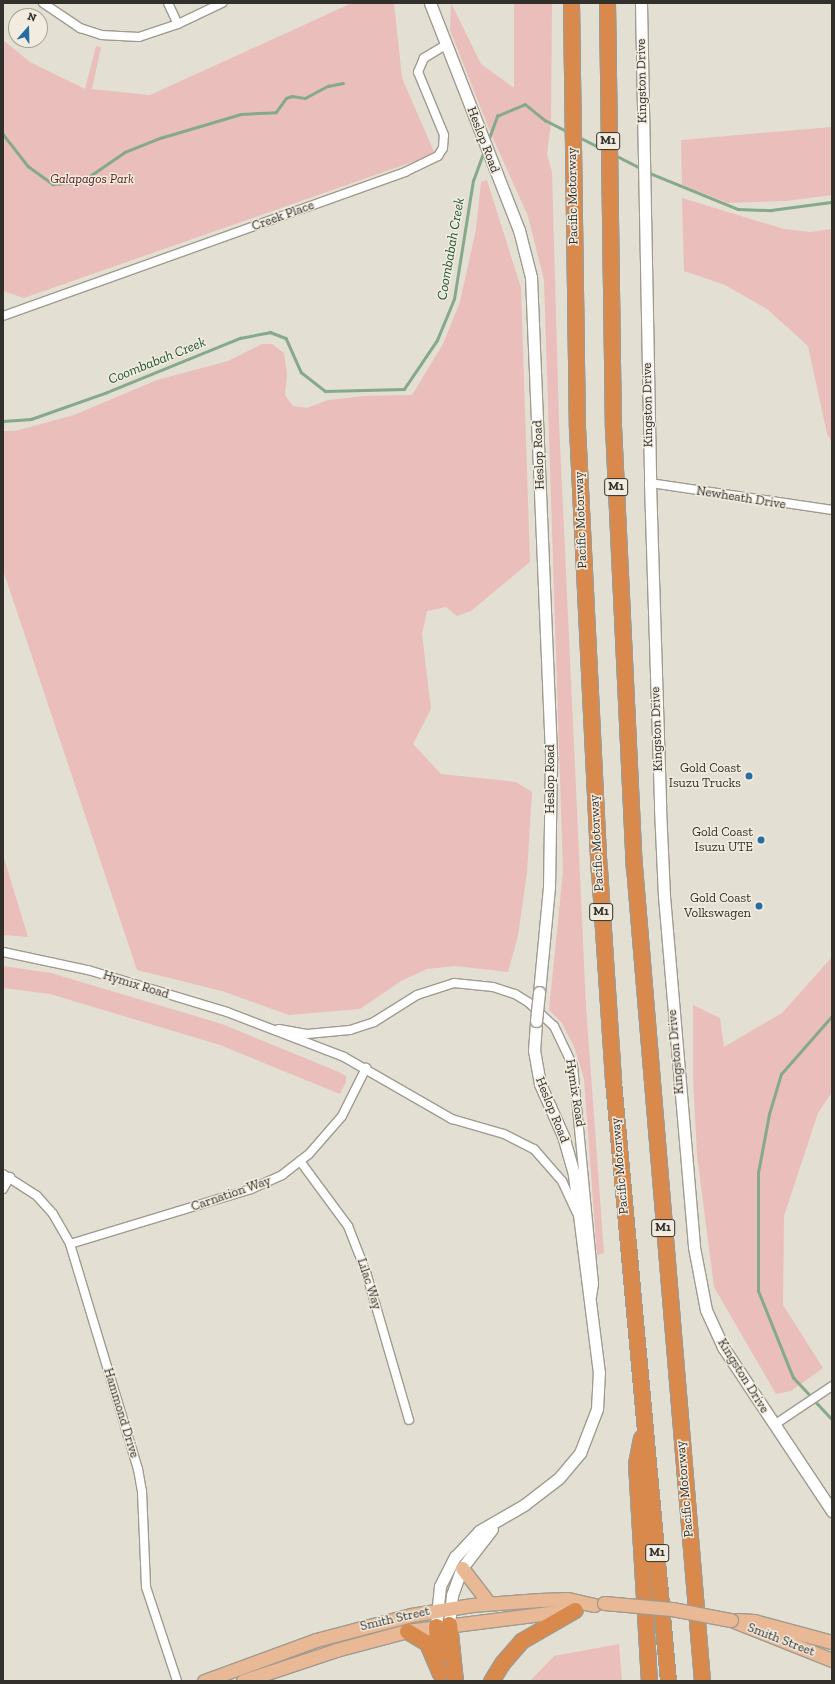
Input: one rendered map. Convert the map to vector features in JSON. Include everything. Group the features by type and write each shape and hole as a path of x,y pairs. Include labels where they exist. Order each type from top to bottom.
{"highway":[{"name":"Pacific Motorway","path":"571,3 572,190 578,443 598,869 613,1081 643,1426 651,1479 668,1681"},
{"name":"Pacific Motorway","path":"608,3 608,200 614,426 634,866 702,1681"},
{"path":"643,1426 636,1463 649,1681"},
{"path":"490,1681 521,1641 575,1610"},
{"path":"441,1677 443,1625"},
{"path":"443,1625 456,1681"},
{"path":"407,1631 427,1643 441,1677"}],"main road":[{"path":"462,1568 489,1603"},
{"name":"Smith Street","path":"204,1681 349,1630 437,1610 489,1603 568,1599 599,1604 672,1609 731,1620 754,1621 830,1640"},
{"name":"Smith Street","path":"243,1681 336,1650 407,1631 443,1625 575,1610 599,1604"},
{"name":"Smith Street","path":"731,1620 832,1660"}],"street":[{"path":"42,3 62,19 101,35 139,37 178,24 222,3"},
{"path":"168,3 178,24"},
{"name":"Heslop Road","path":"430,3 525,249 533,292 549,694 550,845 540,992 536,1021 536,1068 547,1104 570,1154 590,1307 598,1394 589,1435 580,1453 559,1478 499,1521 479,1531 455,1557 443,1577 437,1610 443,1625"},
{"name":"Kingston Drive","path":"641,3 650,483 664,896 694,1247 706,1310 722,1347 832,1511"},
{"name":"Creek Place","path":"3,316 405,172 438,156 443,148 444,135 418,72 424,58 446,45"},
{"name":"Newheath Drive","path":"650,483 832,510"},
{"name":"Hymix Road","path":"3,952 88,970 266,1027 366,1068 452,1119 504,1134 534,1149 562,1181 578,1216"},
{"name":"Hymix Road","path":"266,1027 307,1034 350,1030 374,1022 417,995 454,983 493,987 514,994 528,1002 554,1026 573,1066 594,1284 590,1307"},
{"name":"Carnation Way","path":"70,1244 251,1189 282,1175 300,1161 342,1116 366,1068"},
{"name":"Lilac Way","path":"300,1161 348,1226 366,1272 408,1420"},
{"path":"3,1189 6,1175"},
{"name":"Hammond Drive","path":"6,1175 37,1196 53,1214 70,1244 138,1469 142,1491 146,1587 177,1681"},
{"path":"774,1425 829,1388"},
{"name":"Heslop Road","path":"443,1625 450,1608 462,1568 499,1521"}],"green space":[{"name":"Galapagos Park","path":"352,3 394,3 402,78 435,154 24,298 3,291 3,40 8,44 8,48 13,48 30,62 85,89 96,46 101,47 92,89 150,95"},
{"path":"451,3 481,64 514,88 514,3 552,3 551,123 547,154 552,172 559,421 586,1006 604,1253 597,1255 584,1079 575,1049 562,1023 549,1010 563,871 544,280 528,216 491,134 450,30"},
{"path":"832,127 832,195 786,201 728,203 682,185 681,140"},
{"path":"487,180 521,288 530,562 471,611 457,616 446,607 427,611 422,634 431,709 413,744 441,774 516,782 532,792 527,873 518,936 508,972 455,966 427,969 401,981 360,1009 289,1015 222,991 137,970 3,570 3,431 15,431 74,415 157,380 228,361 262,344 272,344 284,353 287,374 285,395 293,406 307,408 328,400 365,396 412,395 443,344 460,302 476,229 481,182"},
{"path":"682,198 784,229 810,232 832,229 832,443 827,434 808,346 767,309 725,285 684,271"},
{"path":"3,855 28,937 3,935"},
{"path":"832,957 832,1092 818,1113 784,1216 783,1305 823,1368 791,1391 776,1394 714,1287 697,1155 693,1079 693,1005 720,1018 724,1047 782,1013"},
{"path":"3,966 51,973 222,1024 339,1072 346,1076 346,1082 340,1094 220,1045 50,994 3,988"},
{"path":"619,1644 622,1681 530,1681 554,1656"}],"waterway":[{"path":"3,134 28,166 53,184 81,182 125,152 160,138 241,114 276,112 286,98 292,96 305,98 328,86 343,83"},
{"name":"Coombabah Creek","path":"488,141 497,116 525,104 545,120 567,131"},
{"name":"Coombabah Creek","path":"579,137 603,149"},
{"name":"Coombabah Creek","path":"3,421 31,419 105,393 240,338 270,332 286,338 301,372 325,391 404,389 437,340 454,299 473,181 484,151"},
{"name":"Coombabah Creek","path":"615,155 641,168"},
{"name":"Coombabah Creek","path":"647,172 738,209 771,210 832,202"},
{"path":"811,1397 793,1378 758,1291 758,1173 769,1114 781,1074 832,1016"},
{"path":"815,1401 832,1419"}],"place":[{"name":"Gold Coast Isuzu Trucks","path":"749,776"},
{"name":"Gold Coast Isuzu UTE","path":"761,840"},
{"name":"Gold Coast Volkswagen","path":"759,906"}]}
